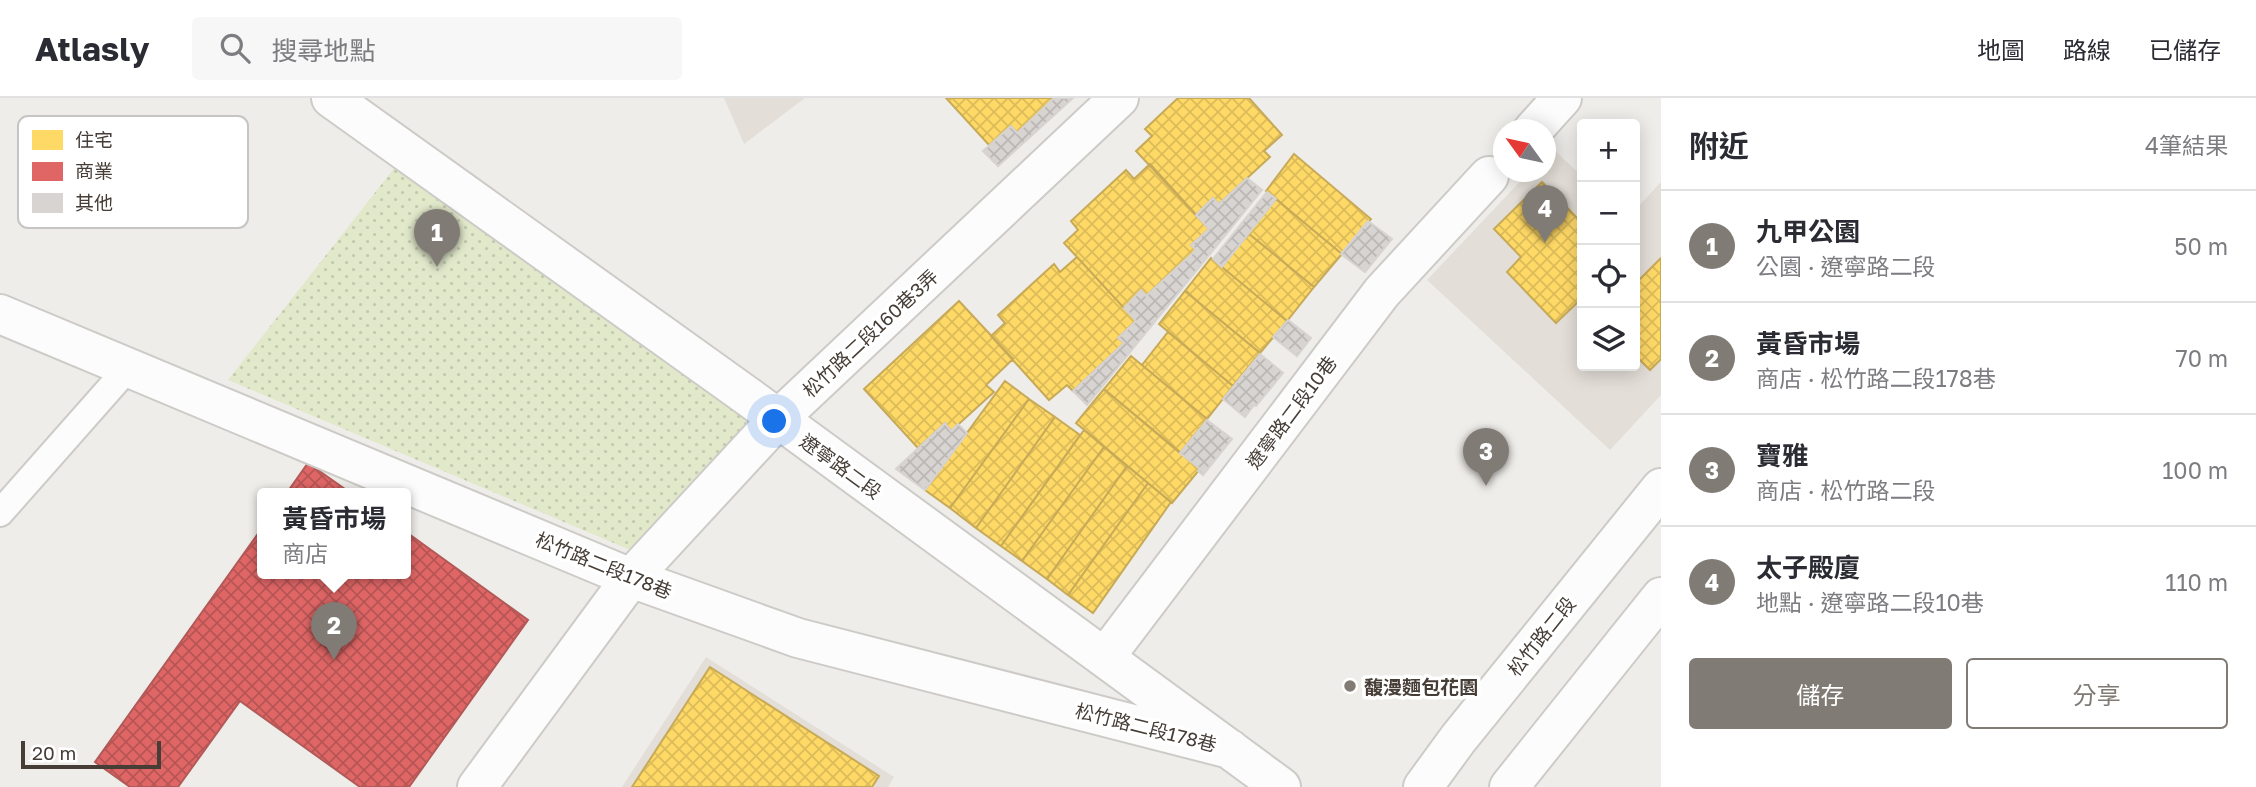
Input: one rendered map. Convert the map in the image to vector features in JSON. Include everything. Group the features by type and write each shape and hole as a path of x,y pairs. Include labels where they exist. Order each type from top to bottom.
{"street":[{"name":"遼寧路二段","path":"331,98 750,398 1281,787"},
{"name":"松竹路二段160巷3弄","path":"477,787 631,578 778,420 1119,98"},
{"path":"1543,119 1562,98"},
{"name":"遼寧路二段10巷","path":"1105,657 1382,292 1489,176"},
{"name":"松竹路二段178巷","path":"0,314 631,578 798,638 1230,749"},
{"name":"松竹路二段","path":"1423,787 1458,739 1661,488"},
{"path":"1509,787 1661,597"}],"lane":[{"path":"0,513 128,368"}],"shaded area":[{"path":"724,98 805,98 744,144"},
{"path":"1556,152 1577,171 1577,371 1640,371 1640,205 1661,182 1661,395 1610,450 1427,280 1520,182 1556,182"},
{"path":"706,657 894,777 888,787 622,787"}],"green space":[{"path":"406,153 765,422 642,555 228,380"}],"building: 住宅":[{"path":"946,98 1054,98 1017,133 1011,126 990,146"},
{"path":"1178,98 1249,98 1282,135 1264,151 1270,157 1219,204 1213,198 1196,215 1136,151 1152,136 1145,129"},
{"path":"1294,154 1371,219 1342,254 1266,191"},
{"path":"1150,164 1209,229 1191,245 1196,250 1146,296 1141,290 1124,308 1064,243 1078,230 1071,221 1126,170 1134,179"},
{"path":"1542,182 1577,218 1577,303 1556,323 1507,272 1521,257 1494,229"},
{"path":"1276,199 1342,254 1314,287 1248,233"},
{"path":"1248,233 1314,287 1287,321 1222,267"},
{"path":"1077,257 1136,321 1118,338 1124,343 1073,391 1067,385 1049,400 991,336 1005,323 998,315 1054,264 1060,272"},
{"path":"1211,258 1287,321 1260,353 1185,291"},
{"path":"1661,258 1661,359 1650,370 1640,360 1640,279"},
{"path":"1185,291 1260,353 1233,386 1159,324"},
{"path":"959,301 1013,359 986,385 994,392 951,431 945,423 918,448 864,389"},
{"path":"1168,332 1233,386 1207,419 1142,365"},
{"path":"1131,356 1207,419 1180,453 1104,389"},
{"path":"1005,381 1029,399 950,508 925,490"},
{"path":"1104,389 1200,469 1172,503 1076,423"},
{"path":"1029,399 1055,417 976,528 950,508"},
{"path":"1055,417 1080,435 1001,546 976,528"},
{"path":"1084,430 1104,447 1022,561 1001,546"},
{"path":"1104,447 1127,466 1047,579 1022,561"},
{"path":"1127,466 1148,483 1068,595 1047,579"},
{"path":"1148,483 1171,502 1093,613 1068,595"},
{"path":"710,667 879,776 872,787 632,787"}],"building: 商業":[{"path":"308,463 343,488 290,488"},
{"path":"257,535 257,579 411,579 411,536 528,620 409,787 360,787 240,701 178,787 130,787 95,762"}],"building: 其他":[{"path":"1054,98 1073,98 998,166 983,151 1011,126 1017,133"},
{"path":"1247,178 1262,190 1087,405 1073,391 1124,343 1118,338 1136,321 1124,308 1141,290 1146,296 1196,250 1191,245 1209,229 1196,215 1213,198 1219,204"},
{"path":"1267,192 1276,199 1222,267 1213,259"},
{"path":"1368,221 1392,239 1365,272 1341,254"},
{"path":"1288,320 1311,338 1297,356 1273,337"},
{"path":"1260,354 1283,373 1245,417 1223,399"},
{"path":"1207,420 1232,439 1203,475 1198,471 1200,469 1180,453"},
{"path":"945,423 951,431 958,424 967,433 925,490 896,469"}],"place":[{"name":"太子殿廈","path":"1545,243"},
{"name":"九甲公園","path":"437,267"},
{"name":"寶雅","path":"1486,486"},
{"name":"黃昏市場","path":"334,660"},
{"name":"馥漫麵包花園","path":"1350,686"}]}
